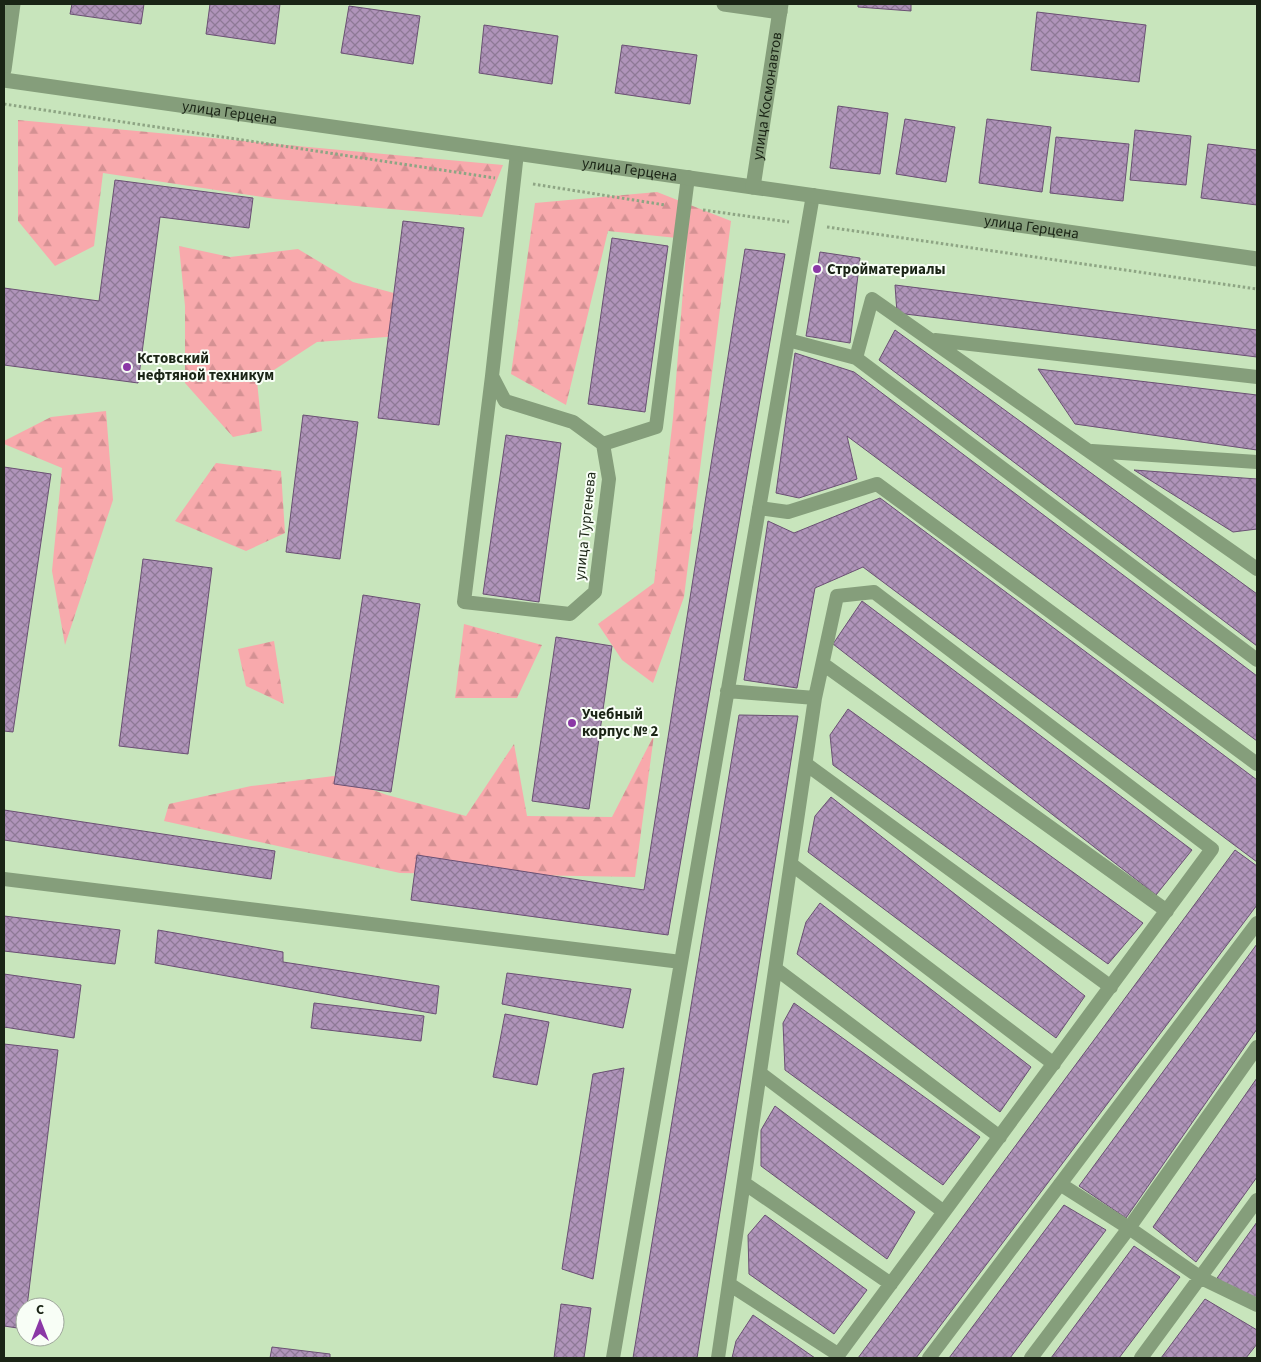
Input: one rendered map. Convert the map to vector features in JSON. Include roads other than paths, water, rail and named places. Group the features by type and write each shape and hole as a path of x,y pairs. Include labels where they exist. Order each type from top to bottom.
{"street":[{"path":"4,70 13,4"},
{"path":"724,4 780,8"},
{"name":"улица Космонавтов","path":"753,187 780,8"},
{"name":"улица Герцена","path":"4,80 1257,259"}],"lane":[{"name":"улица Тургенева","path":"516,153 492,376 464,602 570,614 594,592 609,479 603,444"},
{"path":"492,376 505,401 574,422 603,444 656,427 688,178"},
{"path":"613,1358 813,196"},
{"path":"856,358 872,299 934,340 1257,569"},
{"path":"788,340 856,358 1257,660"},
{"path":"934,340 1257,377"},
{"path":"1091,451 1257,462"},
{"path":"759,508 788,512 877,484 1257,764"},
{"path":"718,1358 816,698 837,596 874,592 1212,849 838,1357 729,1284"},
{"path":"823,664 1167,911"},
{"path":"728,692 816,698"},
{"path":"806,764 1111,987"},
{"path":"791,864 1054,1064"},
{"path":"4,879 681,962"},
{"path":"929,1358 1257,923"},
{"path":"776,969 1000,1137"},
{"path":"1031,1358 1129,1228 1257,1047"},
{"path":"760,1073 944,1212"},
{"path":"744,1183 891,1284"},
{"path":"1060,1184 1129,1228 1201,1278 1257,1305"},
{"path":"1141,1358 1257,1200"}],"place":[{"name":"Стройматериалы","path":"817,269"},
{"name":"Кстовский нефтяной техникум","path":"127,367"},
{"name":"Учебный корпус № 2","path":"572,723"}]}
